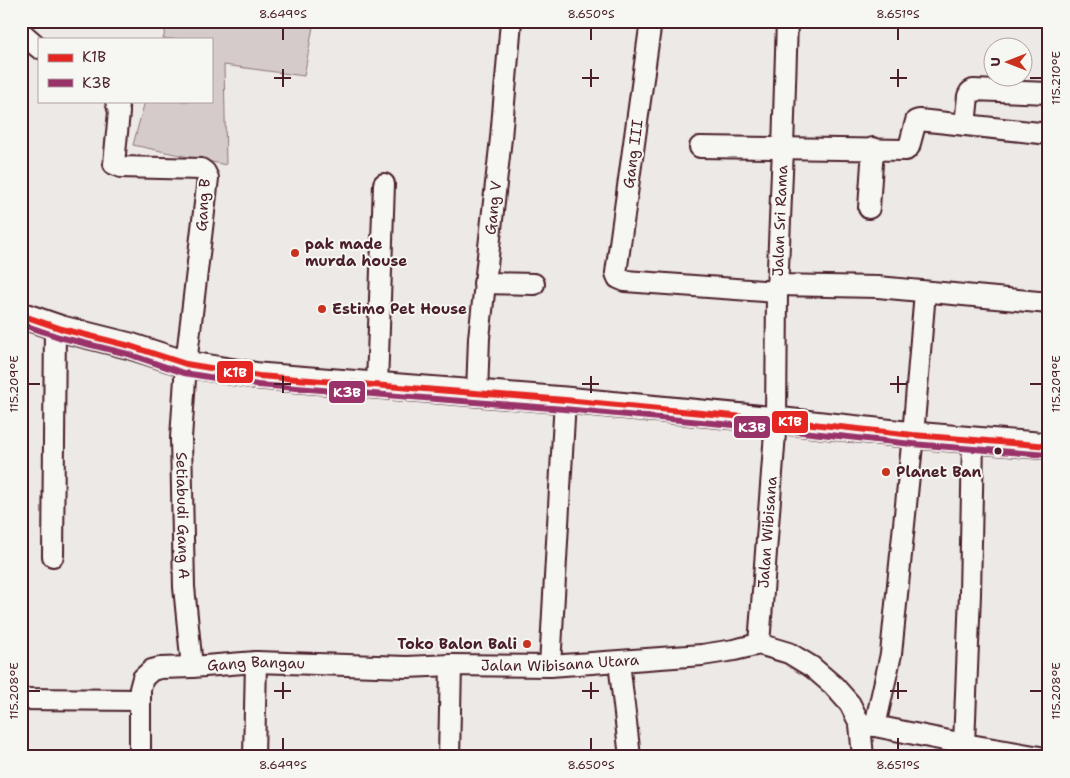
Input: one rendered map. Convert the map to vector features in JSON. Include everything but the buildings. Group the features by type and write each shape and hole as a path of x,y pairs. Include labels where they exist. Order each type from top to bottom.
{"main road":[{"path":"21,315 186,364 259,376 565,400 913,435 1049,446"}],"street":[{"name":"Gang V","path":"477,393 478,338 501,138 511,21"},
{"name":"Gang III","path":"651,21 616,273 618,278 625,281 777,288"},
{"name":"Jalan Sri Rama","path":"776,420 777,288 787,21"},
{"path":"21,32 38,47"},
{"path":"965,125 968,96 973,90 1049,93"},
{"name":"Gang B","path":"116,102 119,112 114,164 121,167 200,169 208,178 186,364"},
{"path":"700,147 873,148 906,150 909,147 916,121 919,120 1049,134"},
{"path":"869,208 873,148"},
{"path":"377,385 384,184"},
{"path":"484,283 534,284"},
{"path":"777,288 878,287 1049,303"},
{"path":"863,757 868,725 891,654 925,292"},
{"path":"53,556 56,326"},
{"name":"Setiabudi Gang A","path":"186,364 181,438 184,586 192,667"},
{"path":"550,666 565,400"},
{"name":"Jalan Wibisana","path":"759,644 776,420"},
{"path":"964,744 970,594 973,440"},
{"path":"759,644 789,653 812,666 833,685 868,725 1040,757"},
{"name":"Jalan Wibisana Utara","path":"451,665 550,666 619,662 702,655 759,644"},
{"path":"254,757 256,662"},
{"name":"Gang Bangau","path":"140,757 140,690 143,678 152,670 256,662 407,666 451,665"},
{"path":"619,662 630,757"},
{"path":"449,757 451,665"},
{"path":"21,699 140,700"}],"shaded area":[{"path":"168,21 314,21 304,76 224,65 226,165 133,145 145,102 212,102 212,38 163,38"}],"transit line":[{"name":"K1B","path":"21,315 62,329 130,346 186,364 259,376 565,400 913,435 1049,446"},
{"name":"K3B","path":"21,324 59,337 128,354 184,373 258,385 564,409 912,444 1048,455"}],"place":[{"name":"pak made murda house","path":"295,253"},
{"name":"Estimo Pet House","path":"322,309"},
{"name":"Planet Ban","path":"886,472"},
{"name":"Toko Balon Bali","path":"527,644"}]}
